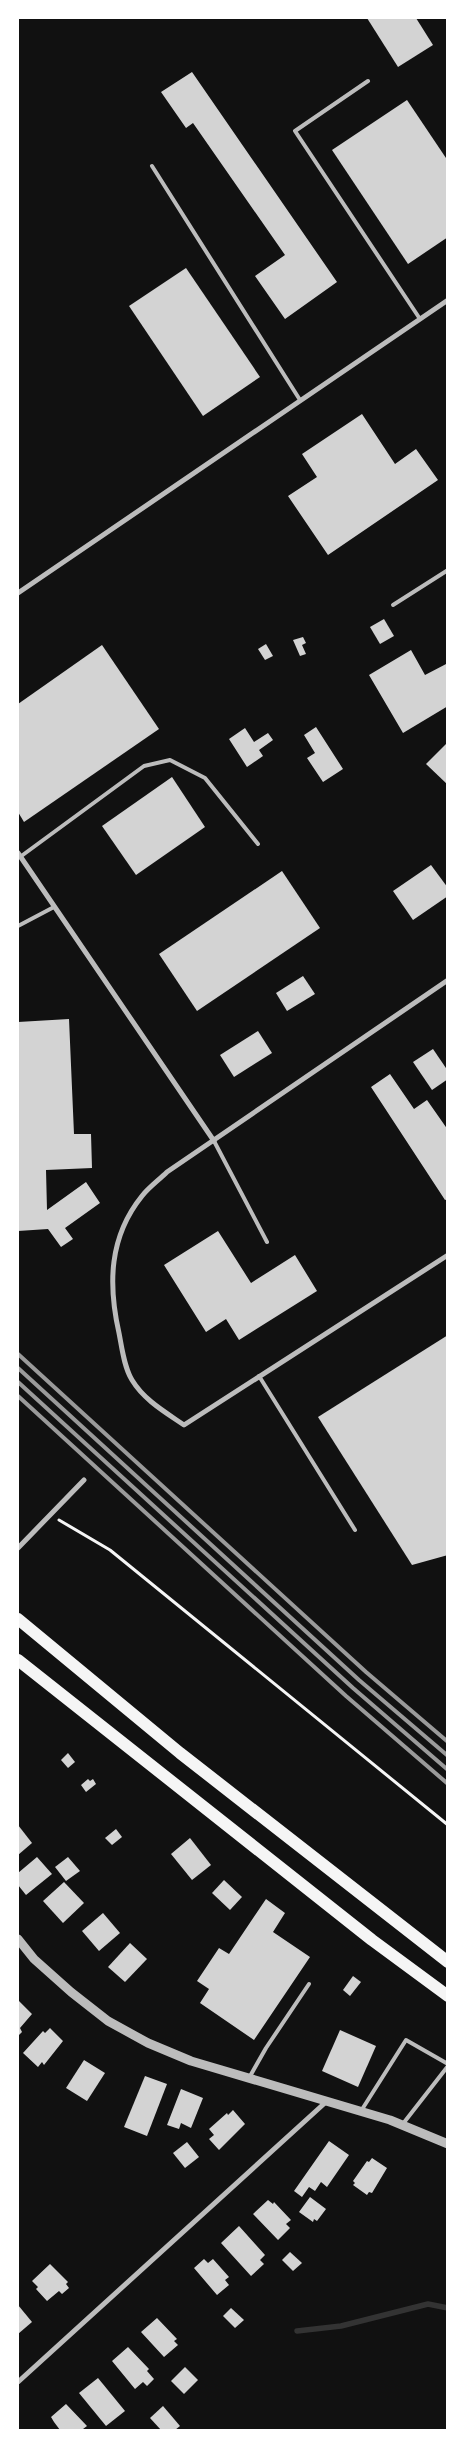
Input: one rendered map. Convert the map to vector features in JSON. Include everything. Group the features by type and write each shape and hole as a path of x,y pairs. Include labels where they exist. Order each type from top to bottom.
{"main road":[{"path":"18,1619 188,1759 448,1962"},
{"path":"18,1660 372,1940 448,1996"}],"street":[{"path":"18,593 448,300"},
{"path":"19,855 214,1141"},
{"path":"448,980 167,1172 142,1196 128,1220 116,1247 111,1277 112,1303 124,1358 132,1379 156,1405 184,1425 448,1255"},
{"path":"18,1548 84,1480"},
{"path":"18,1939 34,1958 65,1987 108,2021 148,2043 191,2061 361,2111 448,2144"},
{"path":"18,2382 327,2101"}],"lane":[{"path":"368,81 295,131 420,319"},
{"path":"152,166 300,400"},
{"path":"393,605 448,570"},
{"path":"19,855 144,766 170,760 205,778 258,844"},
{"path":"18,926 54,907"},
{"path":"214,1141 267,1242"},
{"path":"259,1376 355,1530"},
{"path":"250,2078 266,2048 310,1984"},
{"path":"361,2111 406,2040 448,2065 402,2125"}],"path":[{"path":"50,1515 110,1550 448,1825"}],"building":[{"path":"367,18 416,18 433,45 398,67"},
{"path":"192,72 337,282 285,319 255,276 285,255 193,123 186,128 161,92"},
{"path":"407,100 448,161 448,237 408,264 332,150"},
{"path":"186,268 260,377 203,416 129,306"},
{"path":"362,414 395,464 416,449 438,480 328,555 288,496 317,477 302,454"},
{"path":"384,619 394,636 380,644 370,627"},
{"path":"303,637 306,643 302,645 306,654 300,656 293,640"},
{"path":"266,644 273,656 265,660 258,649"},
{"path":"102,645 159,729 24,822 18,812 18,704"},
{"path":"411,650 425,675 448,663 448,706 403,733 369,675"},
{"path":"316,727 343,769 323,782 307,758 315,753 304,735"},
{"path":"245,728 254,742 268,733 273,740 259,750 263,756 247,767 229,739"},
{"path":"448,742 448,785 426,764"},
{"path":"172,777 205,827 136,875 102,826"},
{"path":"431,865 448,888 448,896 413,920 393,891"},
{"path":"282,871 320,928 197,1011 159,954"},
{"path":"303,976 315,994 287,1011 276,993"},
{"path":"69,1019 74,1134 91,1134 92,1168 46,1170 47,1210 86,1182 100,1203 65,1228 73,1239 61,1247 48,1229 18,1231 18,1022"},
{"path":"258,1031 272,1053 234,1077 220,1055"},
{"path":"433,1049 448,1071 448,1079 432,1090 413,1062"},
{"path":"390,1074 414,1109 427,1100 448,1130 448,1199 445,1200 371,1087"},
{"path":"218,1231 251,1283 295,1255 317,1291 239,1340 226,1319 206,1332 164,1265"},
{"path":"448,1335 448,1555 412,1565 318,1417"},
{"path":"68,1753 75,1762 68,1768 61,1760"},
{"path":"88,1779 90,1781 93,1779 96,1784 86,1792 81,1785"},
{"path":"18,1825 32,1843 18,1855"},
{"path":"116,1829 122,1837 112,1845 105,1838"},
{"path":"190,1838 211,1865 192,1880 171,1854"},
{"path":"37,1857 52,1874 26,1895 18,1885 18,1873"},
{"path":"68,1857 80,1871 66,1881 55,1867"},
{"path":"224,1880 242,1897 230,1910 212,1893"},
{"path":"64,1882 84,1903 63,1923 43,1901"},
{"path":"266,1899 285,1913 273,1932 310,1957 254,2040 200,2003 209,1989 197,1981 219,1948 229,1954"},
{"path":"103,1913 120,1933 99,1951 82,1931"},
{"path":"130,1943 147,1959 125,1982 108,1967"},
{"path":"353,1976 361,1982 350,1996 343,1990"},
{"path":"19,2001 32,2014 20,2028 22,2032 18,2036"},
{"path":"50,2028 63,2041 44,2065 42,2062 38,2067 23,2053 43,2031 45,2033"},
{"path":"340,2030 376,2046 358,2087 322,2071"},
{"path":"84,2060 105,2073 87,2101 66,2088"},
{"path":"145,2076 167,2084 147,2136 124,2127"},
{"path":"181,2089 203,2098 191,2128 181,2123 179,2129 167,2125"},
{"path":"233,2110 245,2124 219,2150 209,2139 214,2135 209,2129"},
{"path":"329,2141 349,2155 327,2187 321,2182 315,2191 309,2187 302,2197 294,2191"},
{"path":"187,2142 199,2157 185,2168 173,2153"},
{"path":"372,2158 387,2168 372,2193 369,2192 367,2195 353,2185 355,2183 353,2181 367,2161 369,2162"},
{"path":"310,2197 326,2209 317,2221 314,2219 313,2222 299,2212"},
{"path":"268,2200 273,2204 274,2202 291,2220 286,2224 290,2228 278,2240 253,2214"},
{"path":"239,2226 265,2255 260,2260 264,2264 251,2276 221,2243"},
{"path":"290,2252 302,2263 293,2271 282,2260"},
{"path":"204,2259 208,2263 213,2259 229,2277 225,2280 229,2285 217,2295 194,2268"},
{"path":"50,2264 68,2282 66,2284 69,2288 62,2294 59,2291 47,2301 36,2289 38,2287 32,2281"},
{"path":"18,2305 32,2322 18,2334"},
{"path":"231,2308 244,2320 235,2328 223,2316"},
{"path":"157,2318 177,2339 174,2341 178,2345 164,2357 141,2332"},
{"path":"128,2347 149,2369 147,2371 154,2379 147,2386 143,2382 135,2389 112,2361"},
{"path":"185,2367 198,2380 184,2394 171,2381"},
{"path":"98,2378 125,2411 106,2426 79,2393"},
{"path":"66,2404 87,2426 84,2430 60,2430 54,2422 51,2417"},
{"path":"163,2406 180,2426 175,2430 161,2430 150,2418"}],"waterway":[{"path":"297,2331 341,2326 428,2304 448,2308"}],"railway":[{"path":"18,1354 366,1672 448,1742"},
{"path":"18,1368 359,1680 448,1756"},
{"path":"18,1382 353,1688 448,1770"},
{"path":"18,1396 346,1696 448,1784"}]}
